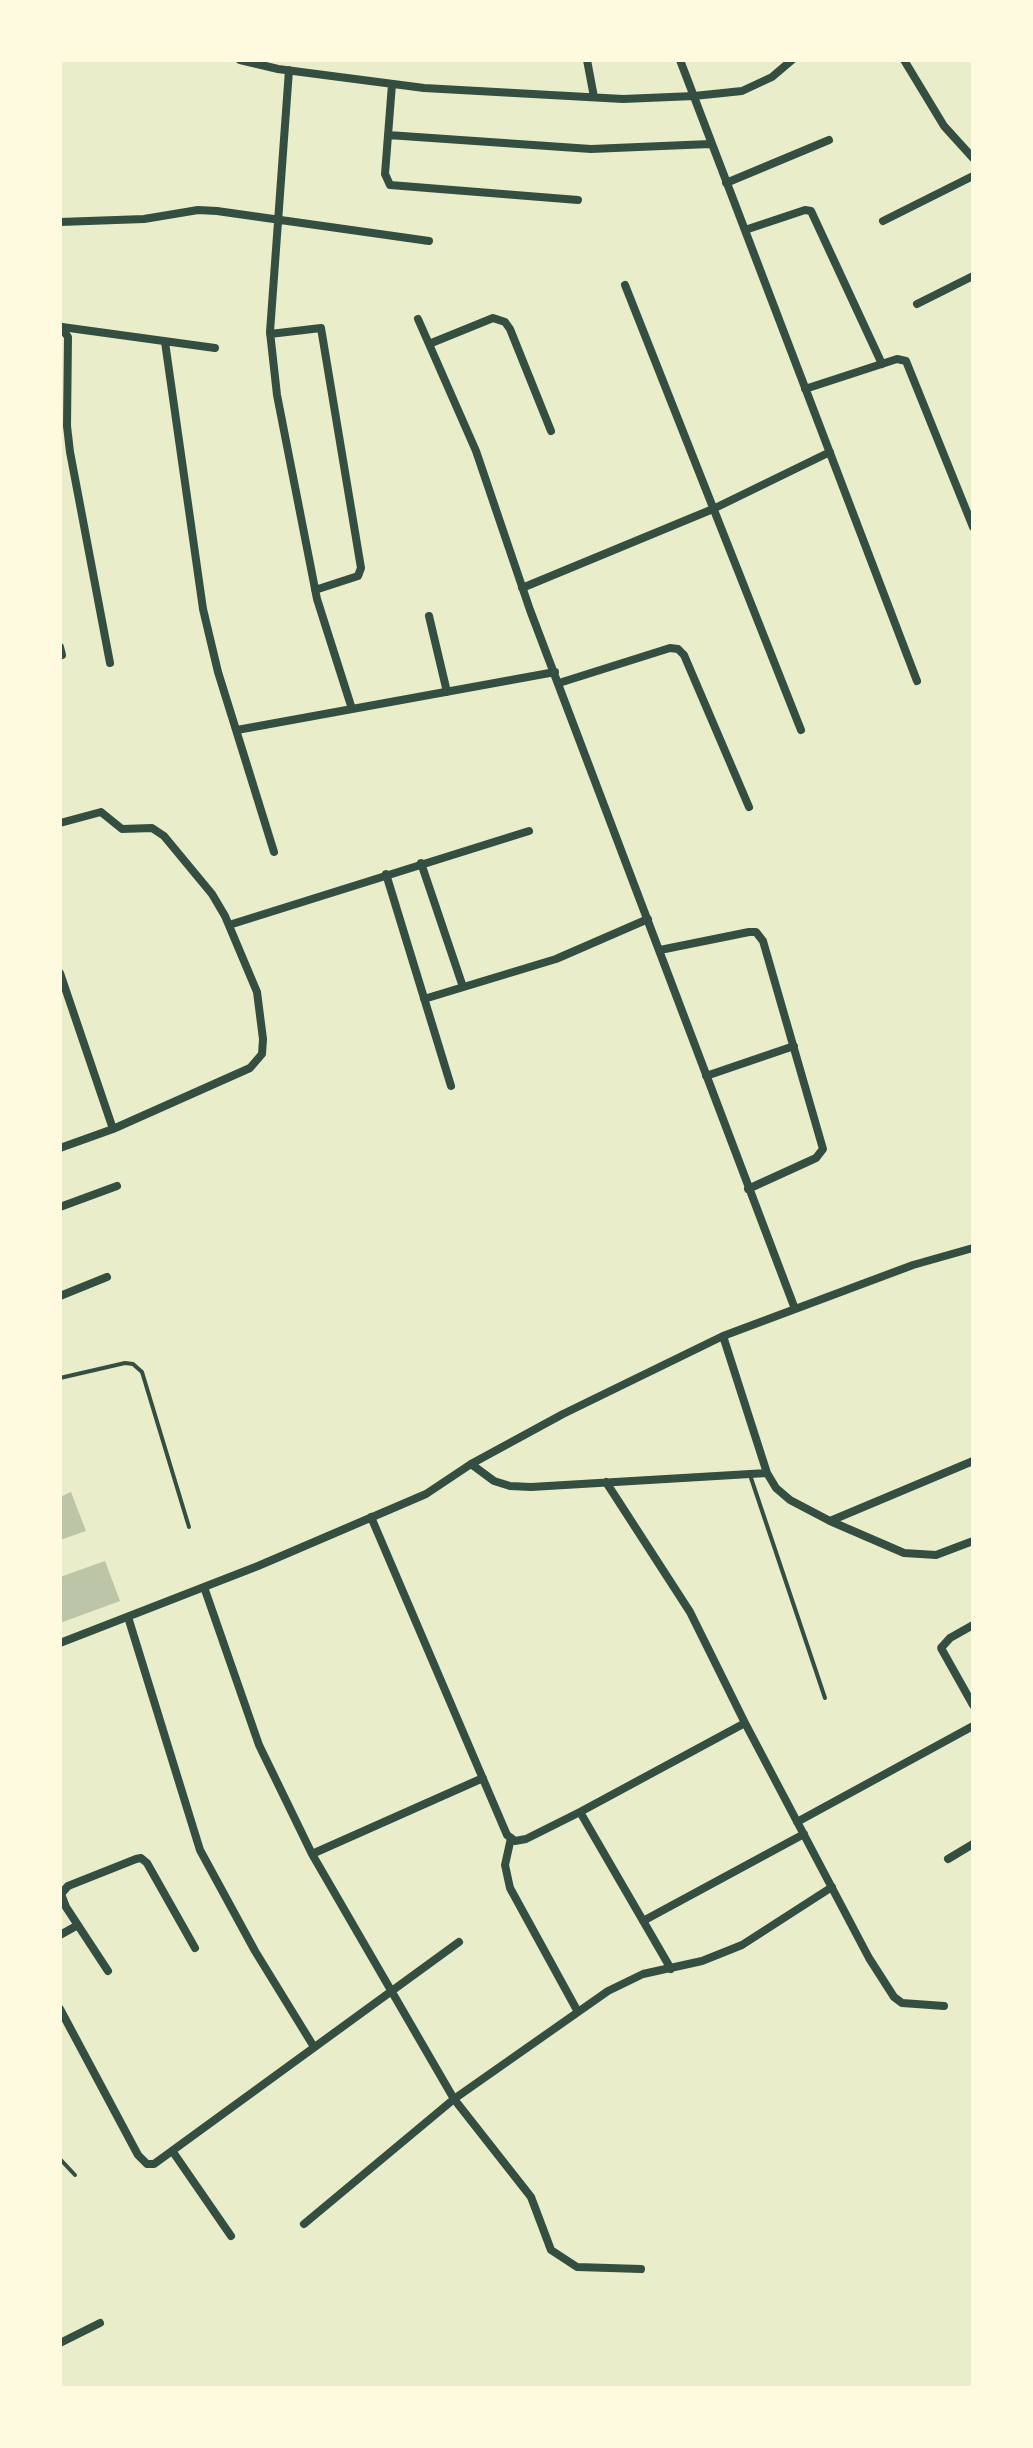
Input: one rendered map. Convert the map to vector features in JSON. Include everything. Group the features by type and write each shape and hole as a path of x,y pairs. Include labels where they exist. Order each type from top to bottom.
{"street":[{"path":"240,60 392,84 594,97 694,96 742,91 772,77 792,60"},
{"path":"587,60 594,97"},
{"path":"680,60 917,681"},
{"path":"904,60 937,116 973,158"},
{"path":"289,70 270,334 277,395 315,590 352,709"},
{"path":"392,84 385,174 387,182 394,187 578,200"},
{"path":"388,135 591,149 710,144"},
{"path":"726,183 829,140"},
{"path":"883,221 973,176"},
{"path":"60,222 144,219 198,210 429,241"},
{"path":"745,230 805,210 811,211 882,364"},
{"path":"917,304 973,276"},
{"path":"625,285 801,730"},
{"path":"429,344 493,318 505,322 551,431"},
{"path":"418,319 476,451 522,588 795,1309"},
{"path":"61,326 215,348"},
{"path":"61,326 68,337 67,426 70,452 110,663"},
{"path":"270,334 321,328 361,568 358,576 315,590"},
{"path":"165,342 200,593 218,672 274,852"},
{"path":"805,389 901,358 908,363 973,527"},
{"path":"522,588 713,509 830,452"},
{"path":"429,616 447,692"},
{"path":"559,683 670,648 678,649 684,655 749,807"},
{"path":"237,730 555,672"},
{"path":"60,823 101,812 122,829 155,829 164,836 212,894 229,925 257,992 262,1054 250,1068 113,1129 60,1148"},
{"path":"229,925 529,831"},
{"path":"421,863 463,987"},
{"path":"386,874 451,1086"},
{"path":"424,999 556,959 648,919"},
{"path":"660,950 756,932 763,941 823,1149 816,1158 748,1189"},
{"path":"60,973 113,1129"},
{"path":"706,1076 794,1046"},
{"path":"60,1207 117,1186"},
{"path":"60,1643 204,1587 426,1494 471,1464 563,1414 723,1336 913,1265 973,1248"},
{"path":"60,1296 107,1277"},
{"path":"723,1336 767,1473 776,1488 790,1500 904,1553 919,1556 947,1552 973,1541"},
{"path":"830,1521 973,1461"},
{"path":"471,1464 494,1481 510,1486 767,1473"},
{"path":"606,1482 690,1612 869,1958 894,1997 902,2003 944,2006"},
{"path":"371,1517 511,1838 505,1865 510,1888 578,2012"},
{"path":"204,1587 259,1745 312,1854 454,2099 531,2197 546,2239 555,2254 577,2267 641,2269"},
{"path":"128,1617 200,1850 255,1951 314,2047"},
{"path":"972,1702 941,1648 950,1638 973,1625"},
{"path":"511,1838 526,1839 745,1723"},
{"path":"797,1822 973,1726"},
{"path":"312,1854 483,1778"},
{"path":"580,1812 671,1969"},
{"path":"643,1921 804,1834"},
{"path":"948,1859 973,1844"},
{"path":"108,1971 63,1901 63,1890 141,1858 147,1863 195,1948"},
{"path":"304,2224 454,2099 628,1979 702,1961 742,1945 832,1887"},
{"path":"60,1935 78,1925"},
{"path":"60,2009 142,2161 154,2164 459,1942"},
{"path":"173,2152 231,2236"},
{"path":"60,2343 100,2323"}],"lane":[{"path":"60,1378 125,1363 133,1364 142,1372 189,1527"},
{"path":"750,1475 825,1698"},
{"path":"60,2159 75,2175"}],"building":[{"path":"71,1492 86,1531 60,1540 60,1497"},
{"path":"105,1561 120,1601 60,1623 60,1577"}]}
